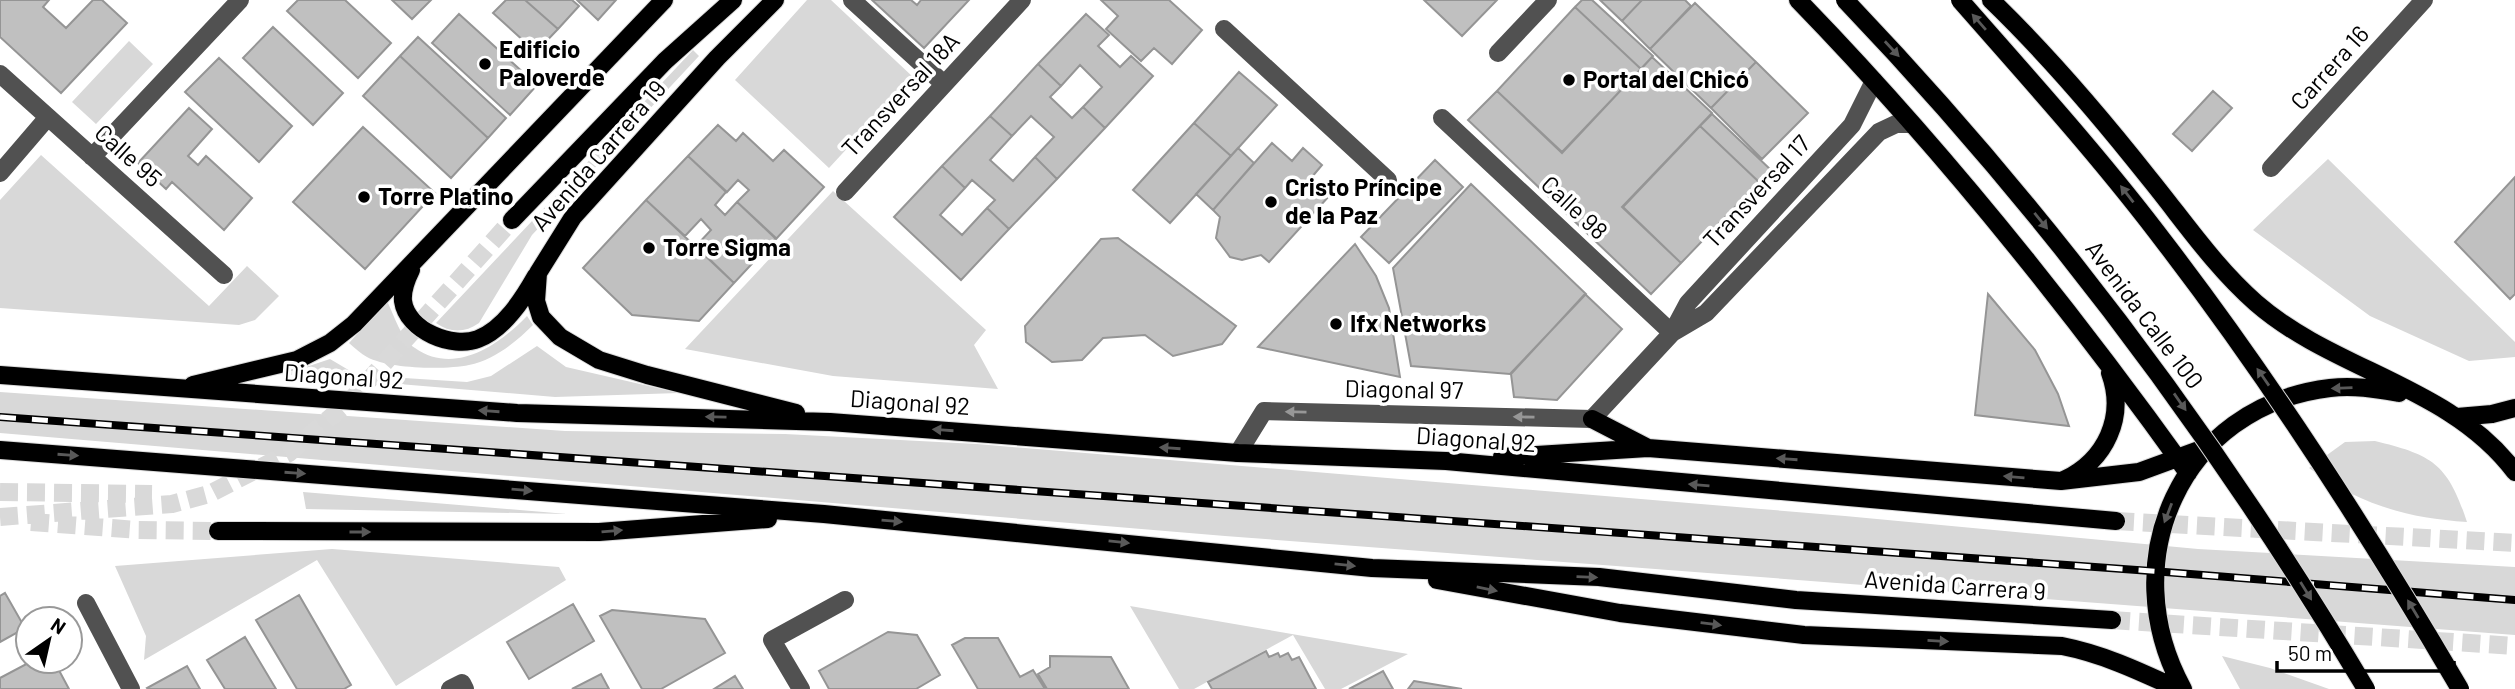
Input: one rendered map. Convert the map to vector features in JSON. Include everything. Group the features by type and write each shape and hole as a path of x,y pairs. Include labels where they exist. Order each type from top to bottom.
{"main road":[{"path":"176,389 297,360 316,352 354,324 664,0"},
{"path":"512,220 665,61 733,0"},
{"name":"Avenida Carrera 19","path":"775,0 717,58 573,217 538,273 536,301 541,317 560,337 578,349 620,368 830,422"},
{"path":"1798,0 1912,124 2097,349 2183,466"},
{"name":"Avenida Calle 100","path":"1845,0 1962,125 2138,346 2221,460 2365,689"},
{"path":"1959,0 2105,167 2246,352 2364,529 2460,689"},
{"path":"1991,0 2091,108 2220,268 2258,304 2299,333 2457,417 2490,442 2515,472"},
{"path":"416,261 403,290 403,304 410,316 426,331 445,340 463,343 486,335 509,315 538,273"},
{"path":"2061,481 2076,474 2099,453 2114,422 2114,384 2097,349"},
{"path":"0,363 90,382"},
{"name":"Diagonal 92","path":"0,375 517,413 830,422 1238,453 1446,461 2116,521"},
{"path":"1446,461 1648,448 2061,481 2183,466 2236,424 2265,407 2320,390 2366,387 2400,393 2432,404"},
{"path":"2457,417 2492,414 2515,408"},
{"path":"1592,419 1648,448"},
{"path":"0,450 824,514 1371,568 1620,613 1804,635 2062,646 2101,655 2178,689"},
{"path":"2183,466 2165,519 2154,571 2157,622 2164,646 2183,689"},
{"path":"218,531 599,532 824,514"},
{"name":"Avenida Carrera 9","path":"1371,568 1599,577 1796,600 2112,620"}],"street":[{"path":"92,157 240,0"},
{"path":"852,0 944,85"},
{"name":"Transversal 18A","path":"845,192 1022,0"},
{"path":"1498,53 1548,0"},
{"name":"Carrera 16","path":"2271,169 2424,0"},
{"path":"1224,29 1388,180"},
{"name":"Calle 95","path":"0,74 224,275"},
{"name":"Transversal 17","path":"1672,334 1688,303 1852,125 1874,81"},
{"path":"0,173 48,117"},
{"name":"Calle 98","path":"1441,118 1672,334"},
{"name":"Transversal 17","path":"1592,419 1672,334 1706,313 1879,132 1896,124 1912,124"},
{"name":"Diagonal 97","path":"1238,453 1264,411 1592,419"},
{"path":"801,689 772,639 845,600"},
{"path":"86,603 131,689"}],"shaded area":[{"path":"807,0 831,0 913,77 829,168 735,80"},
{"path":"129,41 153,64 96,124 72,102"},
{"path":"693,50 699,56 532,235 479,323 468,329 458,330 447,329 436,323"},
{"path":"41,155 209,306 247,266 279,296 255,320 239,325 0,308 0,200"},
{"path":"2328,159 2515,342 2515,357 2469,361 2370,316 2253,230"},
{"path":"833,191 986,330 974,345 998,389 833,376 685,349"},
{"path":"387,301 410,344 430,356 445,359 461,358 490,346 527,316 533,325 504,350 478,363 432,368 389,364 367,357 349,343"},
{"path":"537,346 566,367 679,393 555,397 267,373 303,368 330,359 357,375 467,382 491,376"},
{"path":"0,392 565,431 785,434 977,444 1845,516 2198,549 2515,567 2515,635 1225,536 0,433"},
{"path":"2375,441 2411,451 2436,465 2453,487 2467,522 2424,517 2384,507 2346,491 2309,468 2345,442"},
{"path":"303,492 567,514 306,509"},
{"path":"332,549 559,567 566,580 396,686 317,560 144,660 146,636 115,566"},
{"path":"1130,606 1408,654 1341,689 1325,689 1293,635 1194,689 1179,689"},
{"path":"2222,656 2270,668 2329,689 2240,689"}],"building":[{"path":"0,0 49,0 43,7 66,28 93,0 102,0 127,23 61,93 0,37"},
{"path":"298,0 345,0 391,43 358,78 287,11"},
{"path":"392,0 431,0 412,19"},
{"path":"506,0 525,0 558,29 536,52 493,13"},
{"path":"525,0 572,0 579,6 558,29"},
{"path":"577,0 616,0 598,20"},
{"path":"872,0 911,0 917,5 921,0 969,0 924,48"},
{"path":"1101,0 1169,0 1202,30 1172,64 1154,48 1141,61 1106,29 1118,16"},
{"path":"1424,0 1497,0 1462,36"},
{"path":"1582,0 1592,0 1653,56 1641,69 1575,7"},
{"path":"1600,0 1642,0 1622,21"},
{"path":"1642,0 1685,0 1691,6 1650,49 1622,21"},
{"path":"1695,3 1756,62 1711,108 1650,49"},
{"name":"Portal del Chicó","path":"1575,7 1641,69 1562,152 1497,91"},
{"name":"Edificio Paloverde","path":"459,14 537,85 510,115 432,43"},
{"path":"1086,14 1109,35 1098,46 1120,67 1131,56 1153,76 1105,128 1083,107 1102,87 1080,65 1061,86 1038,64"},
{"path":"273,27 343,93 313,125 243,58"},
{"path":"418,37 506,118 488,138 400,56"},
{"path":"400,56 488,138 451,178 363,96"},
{"path":"1652,57 1712,113 1622,207 1681,263 1651,294 1468,120 1497,91 1562,153"},
{"path":"219,58 292,126 259,162 185,92"},
{"path":"1756,62 1808,113 1762,159 1711,108"},
{"path":"1038,64 1061,86 1050,97 1072,118 1083,107 1105,128 1057,179 1035,157 1054,137 1031,116 1012,136 990,116"},
{"path":"1239,72 1277,105 1231,156 1194,123"},
{"path":"2213,91 2232,108 2192,151 2173,134"},
{"path":"189,108 212,129 188,156 198,165 206,156 252,198 224,230 172,182 166,189 138,163"},
{"path":"1712,114 1771,170 1759,182 1700,126"},
{"path":"990,116 1012,136 990,160 1013,181 1035,157 1057,179 1009,229 987,208 995,200 972,180 965,188 942,166"},
{"path":"1194,123 1231,156 1170,223 1133,190"},
{"path":"718,125 736,141 743,133 773,161 784,150 824,187 776,239 737,202 749,190 738,180 727,192 688,156"},
{"path":"1700,126 1759,182 1681,263 1623,207"},
{"name":"Torre Platino","path":"363,127 435,193 365,269 293,202"},
{"name":"Cristo Príncipe de la Paz","path":"1272,143 1292,161 1303,148 1322,165 1311,178 1330,195 1269,262 1261,255 1242,260 1230,257 1216,238 1220,217 1213,210"},
{"path":"1238,148 1254,163 1213,210 1196,194"},
{"path":"688,156 726,192 715,205 725,215 737,202 776,238 734,283 696,246 711,230 701,219 685,236 646,200"},
{"path":"1435,160 1463,187 1389,263 1361,237"},
{"path":"942,166 965,188 940,215 962,235 987,208 1009,229 961,280 894,217"},
{"path":"2515,177 2515,294 2510,299 2455,242"},
{"path":"1471,184 1586,294 1510,374 1411,366 1393,268"},
{"name":"Torre Sigma","path":"646,200 734,283 699,321 632,315 583,268"},
{"path":"1118,238 1236,326 1222,344 1173,356 1145,335 1103,338 1082,360 1052,362 1026,342 1025,326 1101,239"},
{"name":"Ifx Networks","path":"1355,244 1376,276 1389,308 1400,377 1258,347"},
{"path":"1585,294 1622,329 1557,400 1514,397 1511,374"},
{"path":"1988,294 2035,350 2058,394 2069,426 1975,415"},
{"path":"5,593 14,609 14,634 0,642 0,596"},
{"path":"299,595 351,685 344,689 297,689 256,620"},
{"path":"573,604 594,641 529,679 507,642"},
{"path":"612,610 705,619 725,653 661,689 642,689 600,616"},
{"path":"888,632 917,635 940,675 916,689 829,689 819,671"},
{"path":"245,637 276,689 225,689 207,660"},
{"path":"965,638 998,638 1020,677 1033,670 1045,689 978,689 952,645"},
{"path":"1266,651 1269,657 1278,653 1280,657 1288,653 1292,660 1299,657 1316,689 1212,689 1208,682"},
{"path":"1050,656 1111,657 1129,689 1047,689 1038,674 1050,667"},
{"path":"187,666 200,689 147,688"},
{"path":"14,671 14,675 62,675 69,689 0,689 0,678"},
{"path":"1383,671 1393,689 1349,689"},
{"path":"601,674 609,689 572,689"},
{"path":"735,676 743,689 714,689"},
{"path":"1414,681 1462,689 1408,689"}],"tunnel":[{"path":"0,517 172,504 209,494 289,453 352,399 512,220"},
{"path":"0,492 152,494"},
{"path":"2116,521 2515,543"},
{"path":"31,522 138,530 218,531"},
{"path":"2112,620 2515,646"}],"railway":[{"path":"0,417 2165,572 2515,600"}],"place":[{"name":"Edificio Paloverde","path":"485,64"},
{"name":"Portal del Chicó","path":"1569,80"},
{"name":"Torre Platino","path":"364,197"},
{"name":"Cristo Príncipe de la Paz","path":"1271,202"},
{"name":"Torre Sigma","path":"649,248"},
{"name":"Ifx Networks","path":"1336,324"}]}
